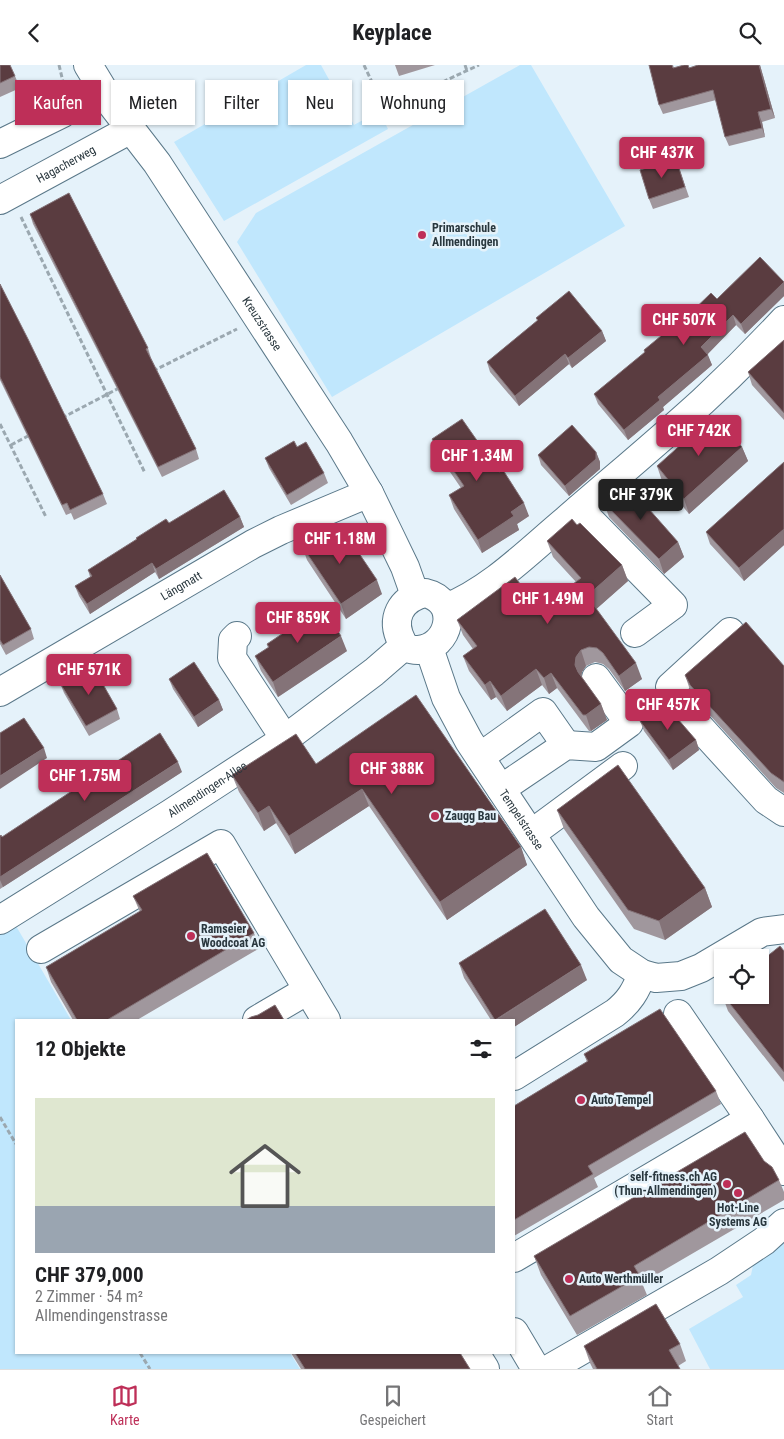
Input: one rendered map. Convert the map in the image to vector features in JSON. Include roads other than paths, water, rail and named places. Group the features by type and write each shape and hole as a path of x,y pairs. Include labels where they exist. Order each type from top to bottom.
{"street":[{"name":"Kreuzstrasse","path":"88,65 113,106 157,163 339,442 369,493 405,567 415,595"},
{"path":"0,144 30,125"},
{"name":"Hagacherweg","path":"5,197 131,129"},
{"path":"446,608 477,593 579,509 703,401 784,320"},
{"name":"Längmatt","path":"0,692 253,544 281,530 369,493"},
{"path":"579,509 673,605 634,633"},
{"path":"415,595 425,593 434,595 441,600 446,608 448,617 445,631 441,638 417,647"},
{"name":"Tempelstrasse","path":"415,595 402,606 398,613 397,630 417,647 461,727 480,757 601,937 621,960 642,974 656,978 668,978 691,973 762,932 784,929"},
{"path":"730,633 670,687 682,709 766,800 784,812"},
{"path":"237,636 233,640 232,658 285,739"},
{"name":"Allmendingen-Allee","path":"0,920 170,814 285,739 374,672 417,647"},
{"path":"501,789 566,745 596,747 629,723 596,678"},
{"path":"480,757 543,713 566,745"},
{"path":"531,834 622,766"},
{"path":"41,949 221,844 325,1019"},
{"path":"515,1075 615,1013 626,1004 635,992 642,974"},
{"path":"259,1019 304,983"},
{"path":"678,1014 784,1171"},
{"path":"515,1257 750,1119"},
{"path":"549,1369 719,1271 764,1241 784,1223"},
{"path":"515,1334 536,1369"},
{"path":"476,1354 485,1369"}],"place":[{"name":"Primarschule Allmendingen","path":"422,235"},
{"name":"Zaugg Bau","path":"435,816"},
{"name":"Ramseier Woodcoat AG","path":"191,936"},
{"name":"Auto Tempel","path":"581,1100"},
{"name":"self-fitness.ch AG (Thun-Allmendingen)","path":"727,1184"},
{"name":"Hot-Line Systems AG","path":"738,1193"},
{"name":"Auto Werthmüller","path":"569,1279"}]}
